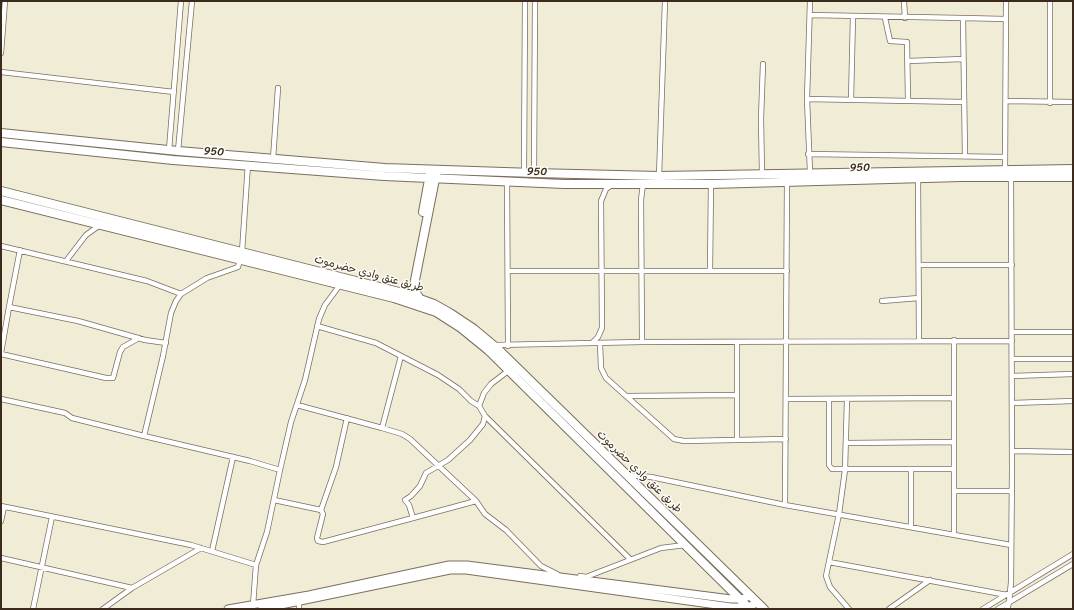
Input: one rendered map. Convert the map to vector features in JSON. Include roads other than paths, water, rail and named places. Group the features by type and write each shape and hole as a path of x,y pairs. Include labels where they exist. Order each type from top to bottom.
{"main road":[{"name":"950","path":"1,133 178,151 385,168 659,176 762,174 788,177 810,172 1007,174 1070,173"},
{"name":"950","path":"1,142 173,160 247,166 507,182 711,184 788,177 918,178 1007,174"},
{"path":"400,292 406,288 410,281 434,169"},
{"path":"421,299 416,294 414,285 432,178"},
{"name":"طريق عتق وادي حضرموت","path":"1,192 241,256 340,285 415,304 458,322 749,608"},
{"name":"طريق عتق وادي حضرموت","path":"1,200 400,292 421,299 490,342 764,609"}],"street":[{"path":"1,53 5,1"},
{"path":"168,150 181,1"},
{"path":"178,151 192,1"},
{"path":"524,173 525,1"},
{"path":"534,173 535,1"},
{"path":"659,176 665,1"},
{"path":"810,1 807,99 808,154 810,172"},
{"path":"904,1 905,18"},
{"path":"1006,1 1005,157 1012,265 1012,491 1009,602 1007,609"},
{"path":"1050,1 1050,102"},
{"path":"810,15 885,18 1005,19"},
{"path":"851,100 853,16"},
{"path":"885,18 890,41 907,42 908,101"},
{"path":"963,18 965,156"},
{"path":"908,61 963,59"},
{"path":"762,174 761,119 763,64"},
{"path":"1,72 174,92"},
{"path":"274,159 278,88"},
{"path":"807,99 964,102"},
{"path":"1006,101 1073,102"},
{"path":"808,154 1005,157"},
{"path":"144,436 166,343 171,313 176,301 182,294 207,278 238,267 241,256 248,157"},
{"path":"785,505 788,177"},
{"path":"918,178 919,341"},
{"path":"507,182 508,359"},
{"path":"592,343 598,337 602,328 601,200 606,189 613,184"},
{"path":"642,342 641,200 643,184"},
{"path":"710,270 711,184"},
{"path":"66,261 86,235 100,224"},
{"path":"1,246 147,281 182,294"},
{"path":"20,250 1,353 106,378 113,378 123,347 139,338"},
{"path":"918,265 1012,265"},
{"path":"508,271 787,271"},
{"path":"253,605 256,565 266,538 280,470 305,380 317,326 325,304 340,285"},
{"path":"882,301 919,298"},
{"path":"9,307 78,321 139,338 166,343"},
{"path":"317,326 376,343 438,375 460,389 471,401 479,406 485,416 630,559"},
{"path":"1012,332 1073,332"},
{"path":"954,340 954,535"},
{"path":"490,342 498,345 509,345 642,342 1012,341"},
{"path":"737,342 737,440"},
{"path":"600,343 602,371 606,378 671,437 677,440 786,439"},
{"path":"382,428 401,356"},
{"path":"1012,359 1073,359"},
{"path":"479,406 484,393 491,384 508,371"},
{"path":"1012,376 1073,374"},
{"path":"626,396 737,395"},
{"path":"786,399 829,400 954,398"},
{"path":"1,399 65,413 72,418 234,457 280,470"},
{"path":"848,399 845,470 839,514 826,576 828,582 849,609"},
{"path":"829,400 828,465 834,470 954,469"},
{"path":"1012,403 1073,401"},
{"path":"297,405 402,434 410,439 476,501 485,514 506,530 540,566 554,573 586,577 661,548 685,544 692,539"},
{"path":"413,518 410,505 405,500 420,486 426,473 448,460 470,440 483,424 485,416"},
{"path":"320,510 336,467 347,418"},
{"path":"846,443 954,442"},
{"path":"1012,451 1073,452"},
{"path":"212,551 234,457"},
{"path":"911,469 911,527"},
{"path":"626,475 651,477 785,505 1011,544"},
{"path":"954,491 1012,491"},
{"path":"274,500 320,510 323,514 317,538 318,541 323,542 476,501"},
{"path":"1,521 3,507 201,548 256,565"},
{"path":"33,609 43,567 52,517"},
{"path":"103,609 132,588 201,548"},
{"path":"983,609 1073,554"},
{"path":"1,558 132,588"},
{"path":"829,562 1009,594"},
{"path":"998,609 1073,564"},
{"path":"228,609 309,595 449,565 467,565 741,599 751,596"},
{"path":"262,609 299,606 450,570 466,570 731,607 749,608 757,603"},
{"path":"889,609 930,580"}]}
